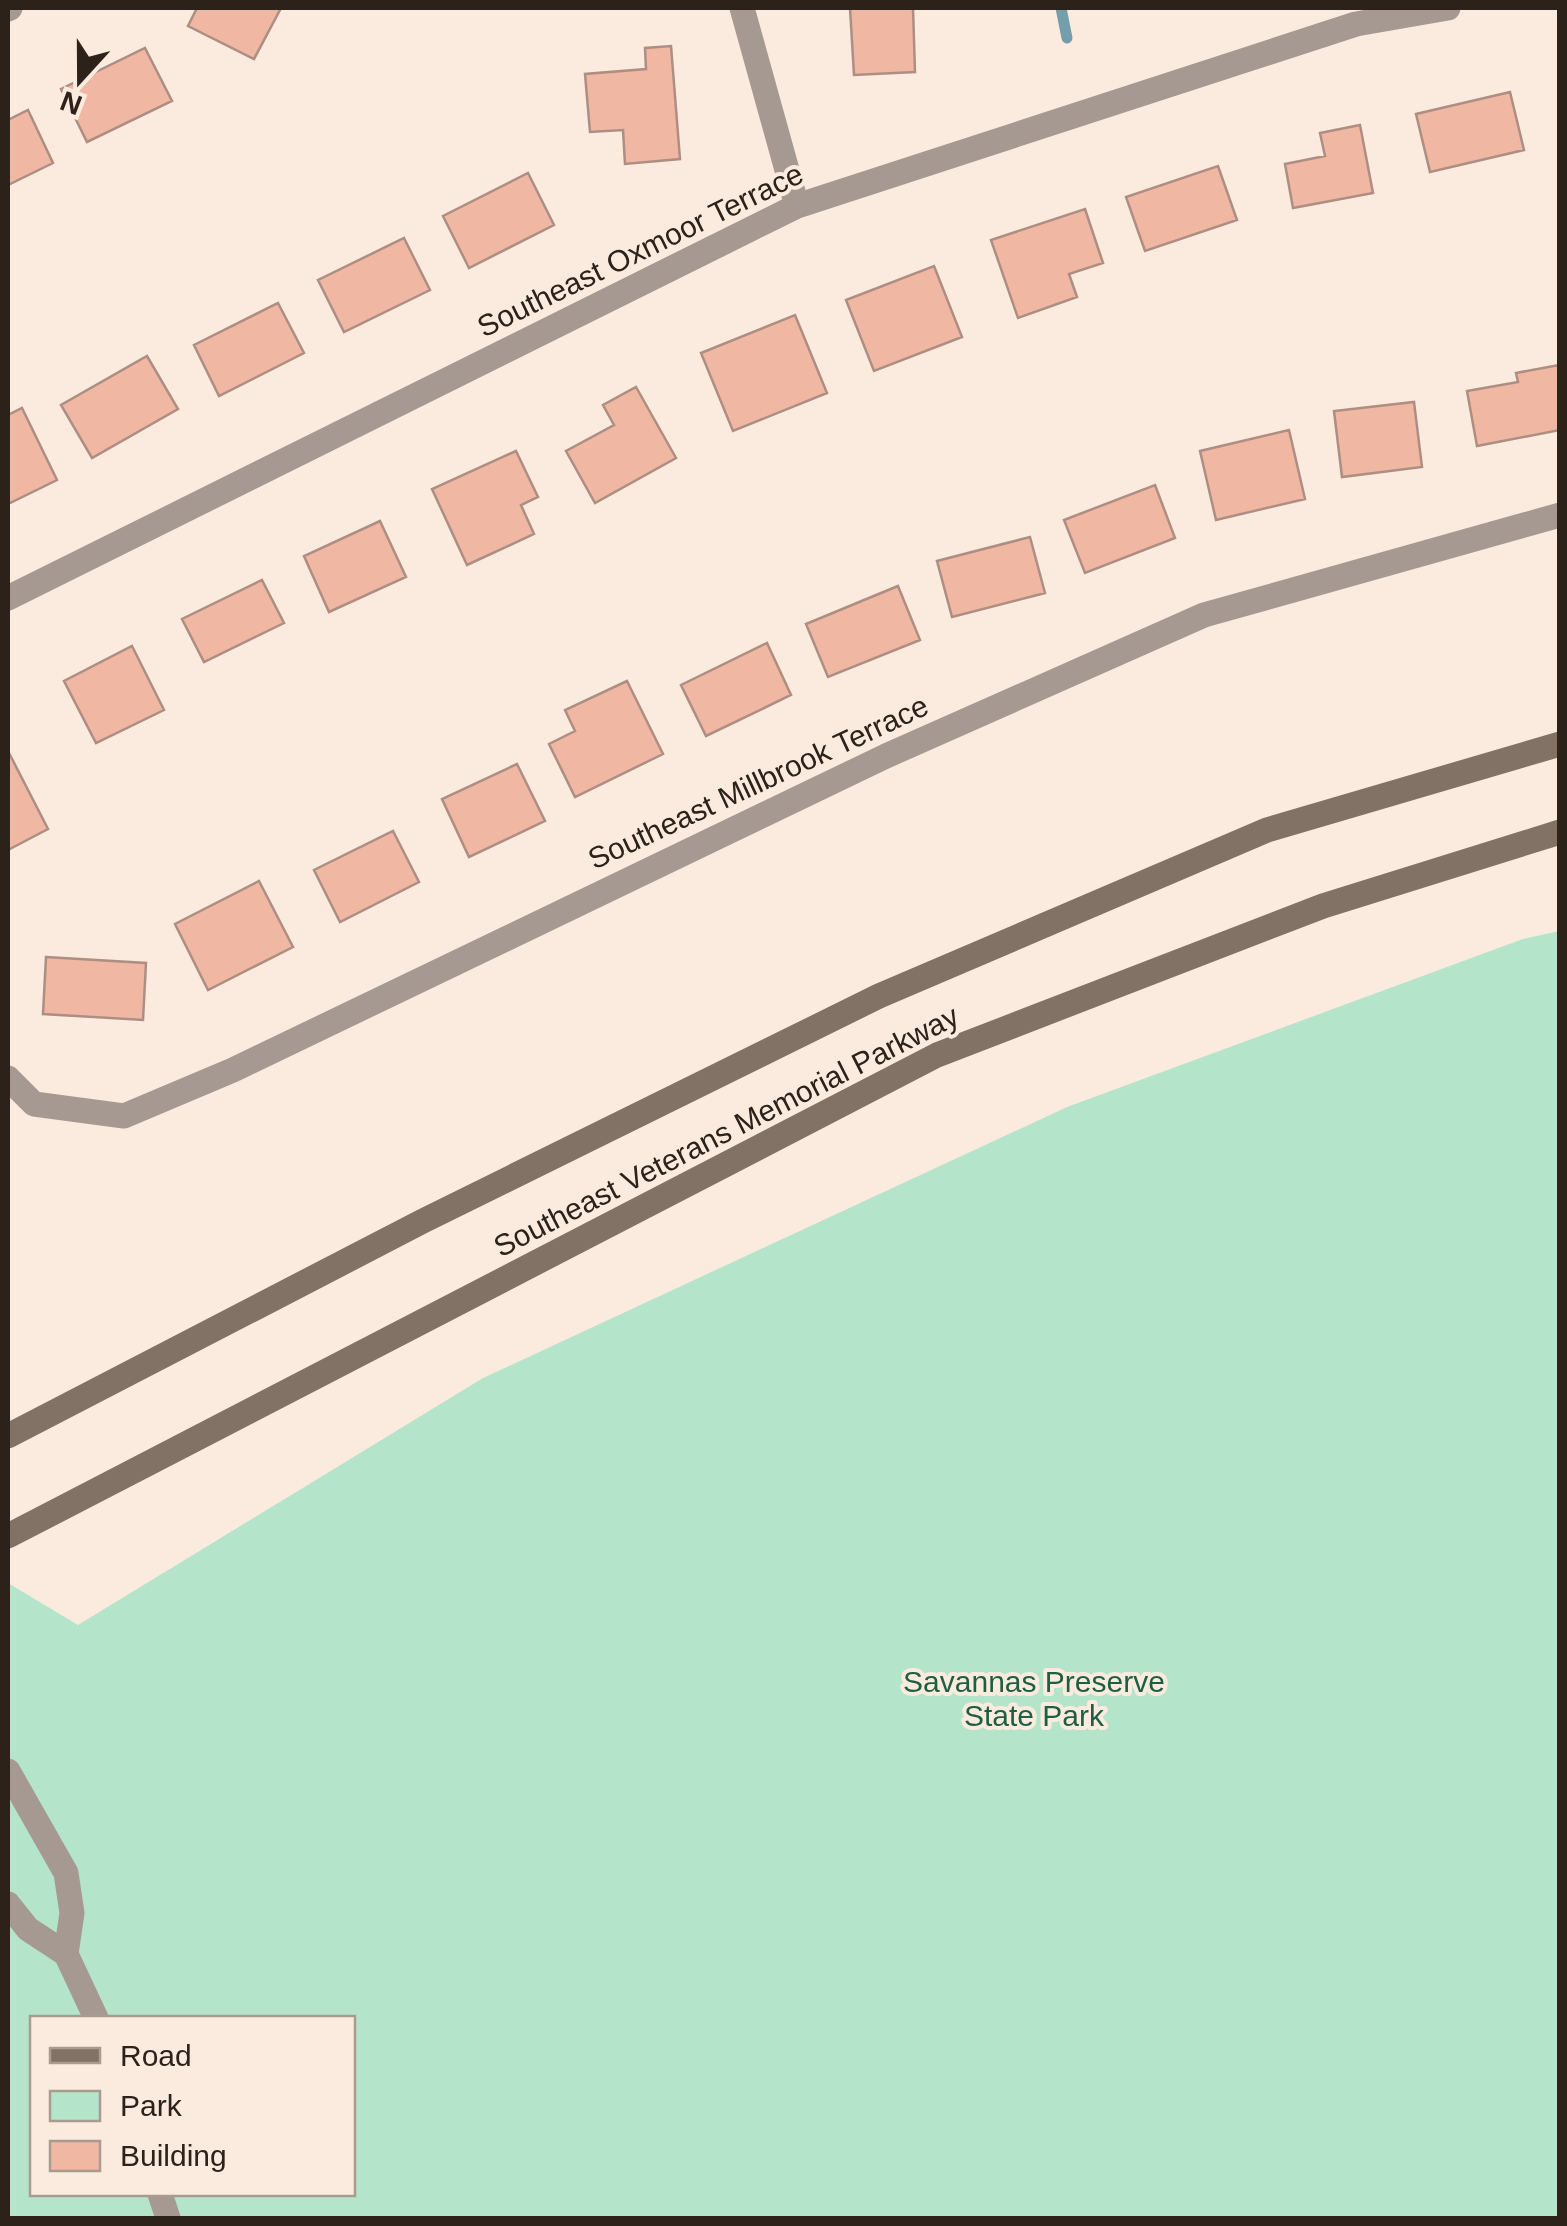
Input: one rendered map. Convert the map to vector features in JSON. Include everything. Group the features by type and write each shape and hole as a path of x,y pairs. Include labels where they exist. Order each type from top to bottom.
{"main road":[{"name":"Southeast Veterans Memorial Parkway","path":"8,1436 423,1221 879,996 1268,830 1560,744"},
{"name":"Southeast Veterans Memorial Parkway","path":"8,1536 937,1055 1324,906 1560,832"}],"street":[{"path":"742,8 797,206"},
{"name":"Southeast Oxmoor Terrace","path":"8,598 797,206 1355,16 1448,8"},
{"name":"Southeast Millbrook Terrace","path":"8,1078 34,1104 124,1116 233,1070 886,756 1204,615 1560,514"},
{"path":"8,1771 66,1873 72,1913 66,1954"},
{"path":"8,1904 28,1930 66,1954 95,2016"}],"green space":[{"name":"Savannas Preserve State Park","path":"1559,931 1559,2218 8,2218 8,1583 78,1625 483,1378 1067,1107 1523,939"}],"building":[{"path":"197,8 281,8 254,59 188,26"},
{"path":"850,8 913,8 915,72 854,75"},
{"path":"671,46 680,159 625,164 623,130 590,132 585,74 646,69 645,48"},
{"path":"145,48 172,101 87,142 61,89"},
{"path":"1510,92 1524,150 1430,172 1416,114"},
{"path":"28,110 53,163 8,185 8,120"},
{"path":"1360,125 1373,193 1293,208 1285,164 1325,156 1320,133"},
{"path":"1218,166 1237,220 1145,251 1126,197"},
{"path":"528,173 554,225 469,268 443,216"},
{"path":"1085,209 1103,263 1069,274 1077,297 1018,318 991,240"},
{"path":"404,238 430,290 344,332 318,280"},
{"path":"934,266 962,337 874,371 846,300"},
{"path":"278,303 304,353 219,396 194,345"},
{"path":"795,315 827,393 733,431 701,353"},
{"path":"147,356 178,409 92,458 61,405"},
{"path":"1559,365 1560,430 1477,446 1467,391 1518,382 1516,373"},
{"path":"636,387 676,458 595,503 566,451 614,425 603,405"},
{"path":"1414,402 1422,467 1342,477 1334,411"},
{"path":"22,408 57,480 8,504 8,415"},
{"path":"1289,430 1305,499 1216,520 1200,451"},
{"path":"516,451 538,497 521,505 534,534 467,565 432,489"},
{"path":"1155,485 1175,538 1085,573 1064,520"},
{"path":"380,521 406,577 329,612 304,556"},
{"path":"1030,537 1045,593 952,617 937,561"},
{"path":"262,580 284,623 204,662 182,619"},
{"path":"898,586 920,640 828,677 806,624"},
{"path":"767,643 791,695 706,736 681,685"},
{"path":"132,646 164,710 96,743 64,681"},
{"path":"627,681 663,754 575,797 549,744 575,731 565,710"},
{"path":"8,751 48,829 8,850"},
{"path":"517,764 545,821 469,857 442,799"},
{"path":"393,831 419,882 340,922 314,870"},
{"path":"259,881 293,947 208,990 175,924"},
{"path":"46,957 146,963 143,1020 43,1014"}],"waterway":[{"path":"1061,8 1067,38"}]}
